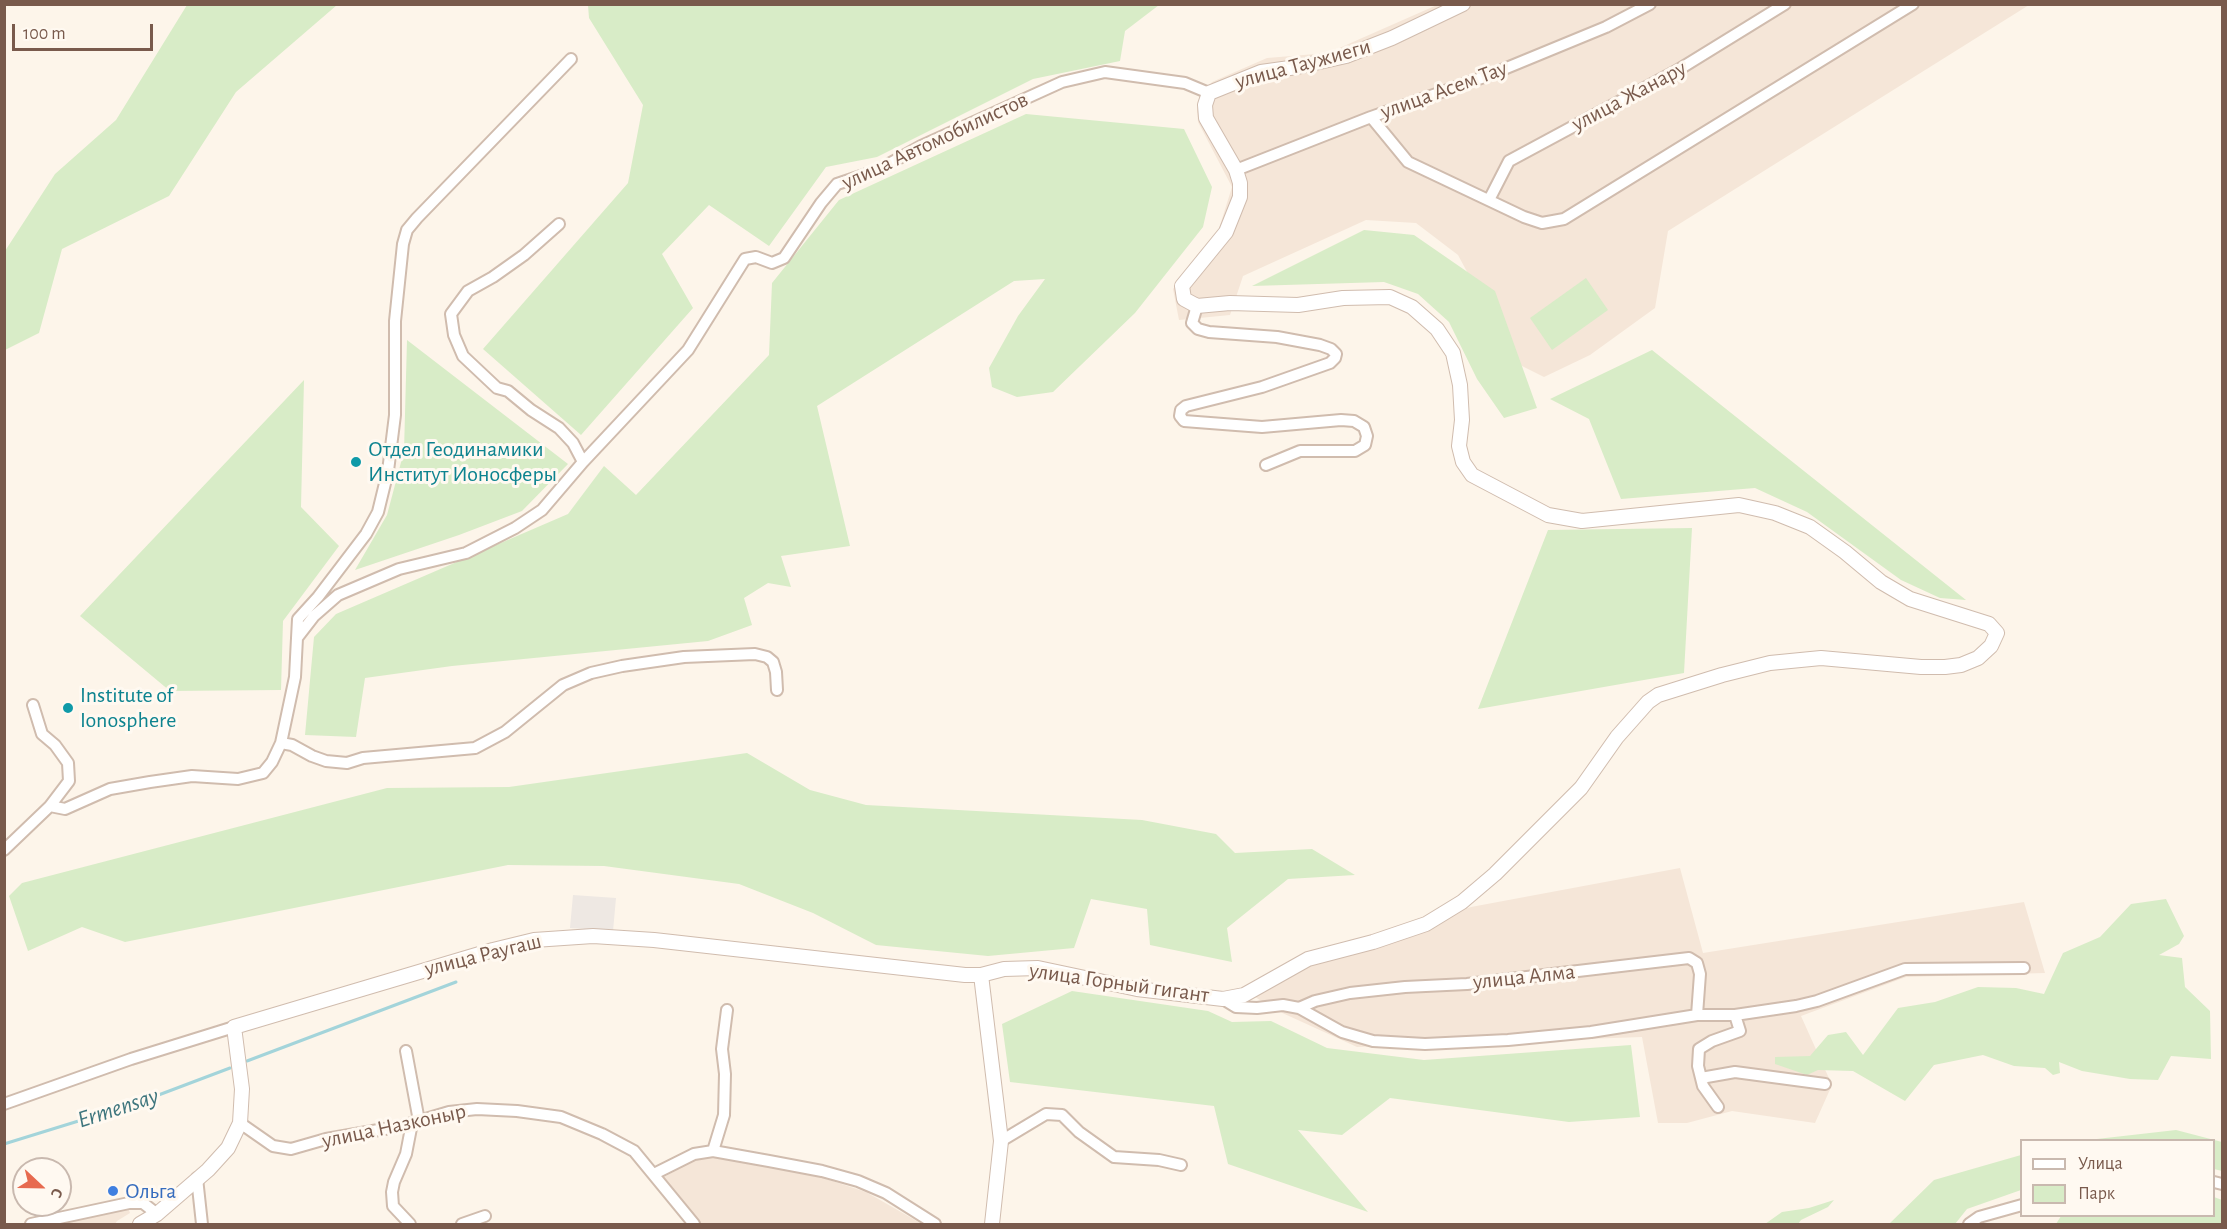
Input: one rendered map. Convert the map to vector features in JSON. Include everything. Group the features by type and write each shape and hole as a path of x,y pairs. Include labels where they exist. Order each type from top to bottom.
{"street":[{"name":"улица Таужиеги","path":"1209,93 1261,72 1346,56 1392,38 1463,4"},
{"name":"улица Асем Тау","path":"1236,170 1371,117 1498,72 1606,27 1650,4"},
{"name":"улица Жанару","path":"1489,200 1509,160 1678,70 1785,4"},
{"path":"1371,117 1408,162 1524,217 1542,223 1564,219 1913,4"},
{"path":"51,806 65,809 110,789 150,782 192,776 238,779 263,773 272,762 281,743 295,677 298,619 318,597 366,534 378,512 388,471 395,415 395,321 403,244 407,230 571,59"},
{"name":"улица Автомобилистов","path":"297,638 314,616 338,595 399,569 466,553 515,528 542,510 583,462 688,350 744,259 756,257 772,263 784,258 821,203 837,184 876,171 921,146 1062,82 1105,72 1185,83 1209,93"},
{"path":"1209,93 1205,105 1206,118 1236,170 1240,183 1240,197 1226,232 1182,286 1184,299 1197,306 1230,303 1298,305 1343,298 1390,297 1412,307 1437,329 1453,353 1460,385 1462,420 1459,446 1463,462 1472,475 1505,494 1548,515 1582,521 1739,505 1775,513 1809,527 1845,552 1881,582 1910,599 1989,624 1997,633 1991,646 1978,658 1961,666 1921,667 1821,658 1770,663 1658,695 1648,702 1617,737 1581,788 1495,874 1449,911 1426,924 1373,942 1308,959 1244,995 1223,999"},
{"path":"559,224 524,255 468,291 451,314 454,335 463,356 497,388 508,392 559,428 573,443 583,462"},
{"path":"1197,306 1192,323 1198,329 1209,332 1277,337 1320,345 1331,349 1336,354 1330,363 1262,387 1186,406 1181,410 1180,416 1184,421 1262,427 1341,420 1354,422 1364,428 1367,436 1365,445 1355,452 1300,452 1266,465"},
{"path":"281,743 292,745 326,761 347,763 363,758 475,748 505,732 563,685 591,673 684,657 755,654 767,657 773,662 777,690"},
{"path":"4,850 51,806 69,781 68,763 55,745 42,734 33,705"},
{"name":"улица Раугаш","path":"4,1104 131,1059 234,1027 459,959 534,940 624,937 981,975"},
{"name":"улица Алма","path":"1299,1008 1315,1001 1350,993 1467,984 1689,958 1697,963 1700,974 1697,1015"},
{"name":"улица Горный гигант","path":"981,975 1004,969 1038,968 1137,989 1223,999"},
{"path":"1223,999 1236,1007 1257,1008 1283,1005 1299,1008 1342,1032 1373,1041 1425,1044 1508,1040 1591,1032 1697,1015 1735,1015 1796,1006 1817,1001 1905,969 2024,968"},
{"path":"981,975 1001,1141 992,1224"},
{"path":"713,1151 724,1115 725,1074 722,1049 727,1010"},
{"path":"1718,1107 1703,1086 1698,1066 1699,1049 1712,1041 1740,1031 1735,1015"},
{"path":"140,1224 157,1214 208,1170 228,1148 240,1123 242,1089 234,1027"},
{"path":"406,1051 416,1122 392,1192 393,1206 410,1224"},
{"path":"1701,1078 1735,1072 1825,1084"},
{"name":"улица Назконыр","path":"240,1123 273,1146 291,1149 326,1139 416,1122 449,1112 477,1109 517,1111 561,1117 602,1134 634,1151 694,1224"},
{"path":"1001,1141 1046,1114 1062,1115 1079,1132 1114,1157 1181,1164"},
{"path":"654,1174 694,1154 713,1151 822,1171 858,1181 886,1193 935,1224"},
{"path":"197,1178 202,1224"},
{"path":"31,1224 129,1203 143,1203 157,1214"},
{"path":"1969,1224 1979,1217 2020,1206"},
{"path":"462,1224 485,1216"}],"shaded area":[{"path":"1437,5 2029,5 1668,231 1655,308 1590,355 1544,377 1516,363 1458,255 1416,223 1366,220 1243,276 1230,315 1179,320 1173,289 1217,235 1232,187 1198,122 1197,109 1201,97 1212,82 1267,58 1328,53"},
{"path":"1680,868 1703,953 2024,902 2045,973 1906,977 1801,1016 1832,1085 1815,1123 1732,1111 1687,1123 1658,1123 1642,1037 1357,1047 1278,1011 1255,997 1321,955 1471,907"},
{"path":"573,895 616,898 613,931 570,928"},
{"path":"715,1156 811,1174 866,1192 922,1224 700,1224 662,1178 695,1160"},
{"path":"127,1205 130,1213 115,1224 49,1224"}],"green space":[{"path":"588,4 1159,5 1125,31 1120,61 1033,79 877,157 826,167 769,246 709,205 662,254 693,308 581,435 483,349 628,183 643,105 589,18"},
{"path":"187,5 337,5 236,92 169,196 62,249 39,333 5,350 5,251 55,174 116,120"},
{"path":"1026,114 1184,129 1212,187 1203,227 1135,313 1053,392 1017,397 992,387 989,368 1018,316 1045,279 1014,281 817,406 850,546 781,556 791,587 768,583 744,598 752,625 708,641 452,666 365,678 356,737 305,735 314,637 336,614 568,514 604,466 636,495 769,355 772,283 839,200"},
{"path":"1364,230 1414,235 1495,291 1537,408 1504,418 1477,379 1449,322 1418,294 1384,282 1252,286"},
{"path":"1586,278 1608,310 1552,350 1530,318"},
{"path":"407,340 568,464 522,511 355,570 387,515 404,451"},
{"path":"1652,350 1966,600 1940,598 1901,580 1807,512 1755,488 1621,499 1589,419 1550,399"},
{"path":"304,380 301,507 339,546 283,621 281,690 170,691 80,616"},
{"path":"1692,528 1684,673 1478,709 1548,530"},
{"path":"747,753 810,790 866,805 1142,820 1216,834 1235,853 1312,849 1355,875 1288,879 1227,928 1232,962 1150,945 1147,909 1091,899 1074,948 988,956 876,945 813,913 739,884 604,866 508,865 125,942 82,927 28,951 9,896 22,883 387,788 509,787"},
{"path":"2166,899 2184,936 2179,944 2159,955 2182,958 2185,987 2210,1011 2211,1059 2171,1056 2158,1080 2130,1079 2082,1071 2059,1062 2060,1073 2053,1075 2045,1068 2014,1066 1983,1055 1934,1065 1905,1101 1853,1071 1818,1070 1807,1075 1775,1064 1775,1057 1810,1056 1828,1035 1846,1032 1863,1055 1898,1008 1935,1002 1978,987 2016,988 2044,994 2063,953 2100,937 2131,904"},
{"path":"1072,991 1208,1011 1232,1022 1271,1021 1327,1048 1424,1060 1631,1045 1640,1117 1569,1122 1390,1098 1342,1135 1298,1130 1368,1212 1228,1164 1214,1106 1010,1082 1002,1024"},
{"path":"2176,1130 2210,1139 2097,1139"},
{"path":"2215,1140 2222,1142 2222,1171 2215,1169"},
{"path":"2020,1155 2020,1190 1967,1209 1955,1224 1889,1224 1934,1180"},
{"path":"2215,1197 2222,1200 2222,1224 2056,1224 2060,1217 2215,1217"},
{"path":"1834,1200 1828,1207 1801,1220 1798,1224 1765,1224 1782,1212 1809,1208"}],"waterway":[{"name":"Ermensay","path":"247,1061 456,982"},
{"name":"Ermensay","path":"4,1144 140,1102 230,1068"}],"place":[{"name":"Отдел Геодинамики Институт Ионосферы","path":"356,462"},
{"name":"Institute of Ionosphere","path":"68,708"},
{"name":"Ольга","path":"113,1191"}]}
